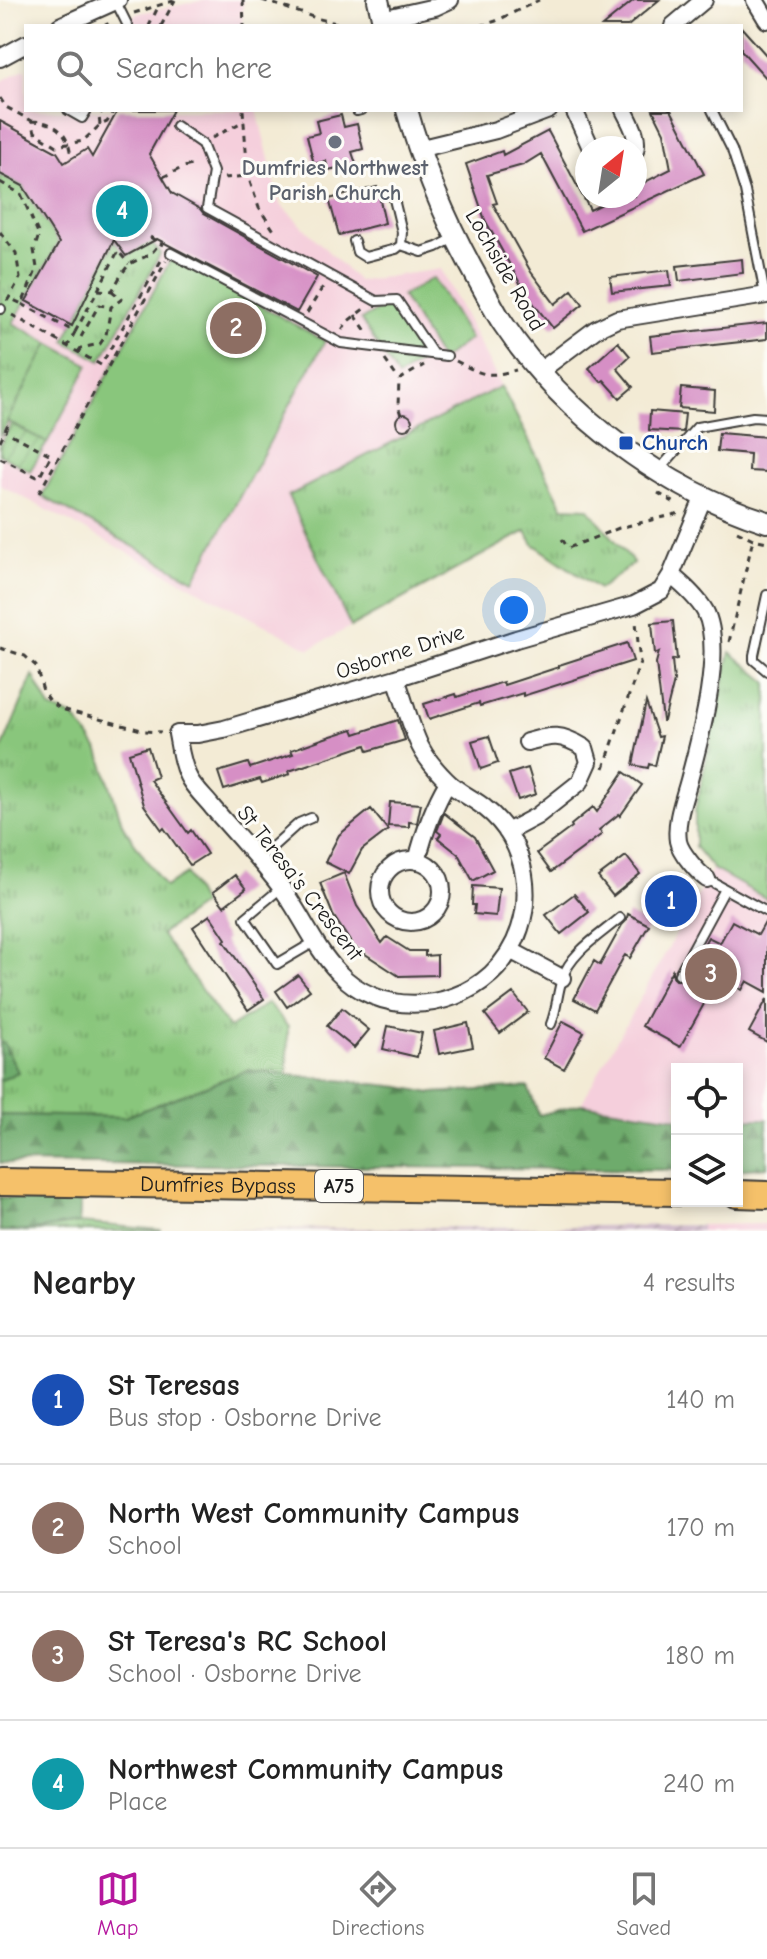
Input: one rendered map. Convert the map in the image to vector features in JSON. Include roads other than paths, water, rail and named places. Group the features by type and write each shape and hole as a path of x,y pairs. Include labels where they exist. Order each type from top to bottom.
{"highway":[{"name":"Dumfries Bypass","path":"0,1182 671,1192"},
{"path":"743,1194 767,1195"}],"street":[{"path":"64,24 116,0"},
{"path":"382,15 435,7 450,0"},
{"path":"675,24 704,0"},
{"path":"755,0 767,20"},
{"path":"0,58 24,45"},
{"name":"Lochside Road","path":"408,112 418,149 454,237 530,370 696,503 767,522"},
{"path":"418,149 496,130 544,112"},
{"path":"575,112 586,136"},
{"path":"625,112 636,136"},
{"path":"530,370 617,319 766,295"},
{"name":"Osborne Drive","path":"177,734 224,729 634,605 661,591 671,575 696,503"},
{"path":"671,575 690,592 705,612 713,639 711,677 698,746 678,820 678,843 698,873 707,879"},
{"name":"St Teresa's Crescent","path":"177,734 189,780 282,888 336,970 353,985 381,999 411,1004 442,1001 471,989 494,971 510,950 522,921 526,890 521,860 507,832 485,808 448,782 421,748 396,678"},
{"path":"507,832 537,816 580,782 589,762 585,748 571,740 553,736 527,742"},
{"path":"417,861 422,838 448,782"},
{"path":"510,950 562,978"}],"lane":[{"path":"116,0 126,22"},
{"path":"713,112 732,150 745,191 766,295"},
{"path":"176,126 202,144 213,172 207,208 376,301 397,300 433,354"},
{"path":"354,241 357,252 365,257 401,245 402,232 393,195"},
{"path":"401,245 422,252 454,237"},
{"path":"171,253 341,343 447,356"},
{"path":"659,471 697,427 753,417 767,418"},
{"path":"764,667 754,660 754,655 767,595"},
{"path":"258,860 299,823 311,818"},
{"path":"707,879 765,911"},
{"path":"282,888 245,918 277,964 316,941"},
{"path":"679,974 725,889"},
{"path":"551,1024 562,978 573,959 620,918"}],"place":[{"name":"Dumfries Northwest Parish Church","path":"335,142"},
{"name":"Northwest Community Campus","path":"122,211"},
{"name":"North West Community Campus","path":"236,328"},
{"name":"Church","path":"626,443"},
{"name":"St Teresas","path":"671,901"},
{"name":"St Teresa's RC School","path":"711,974"}]}
